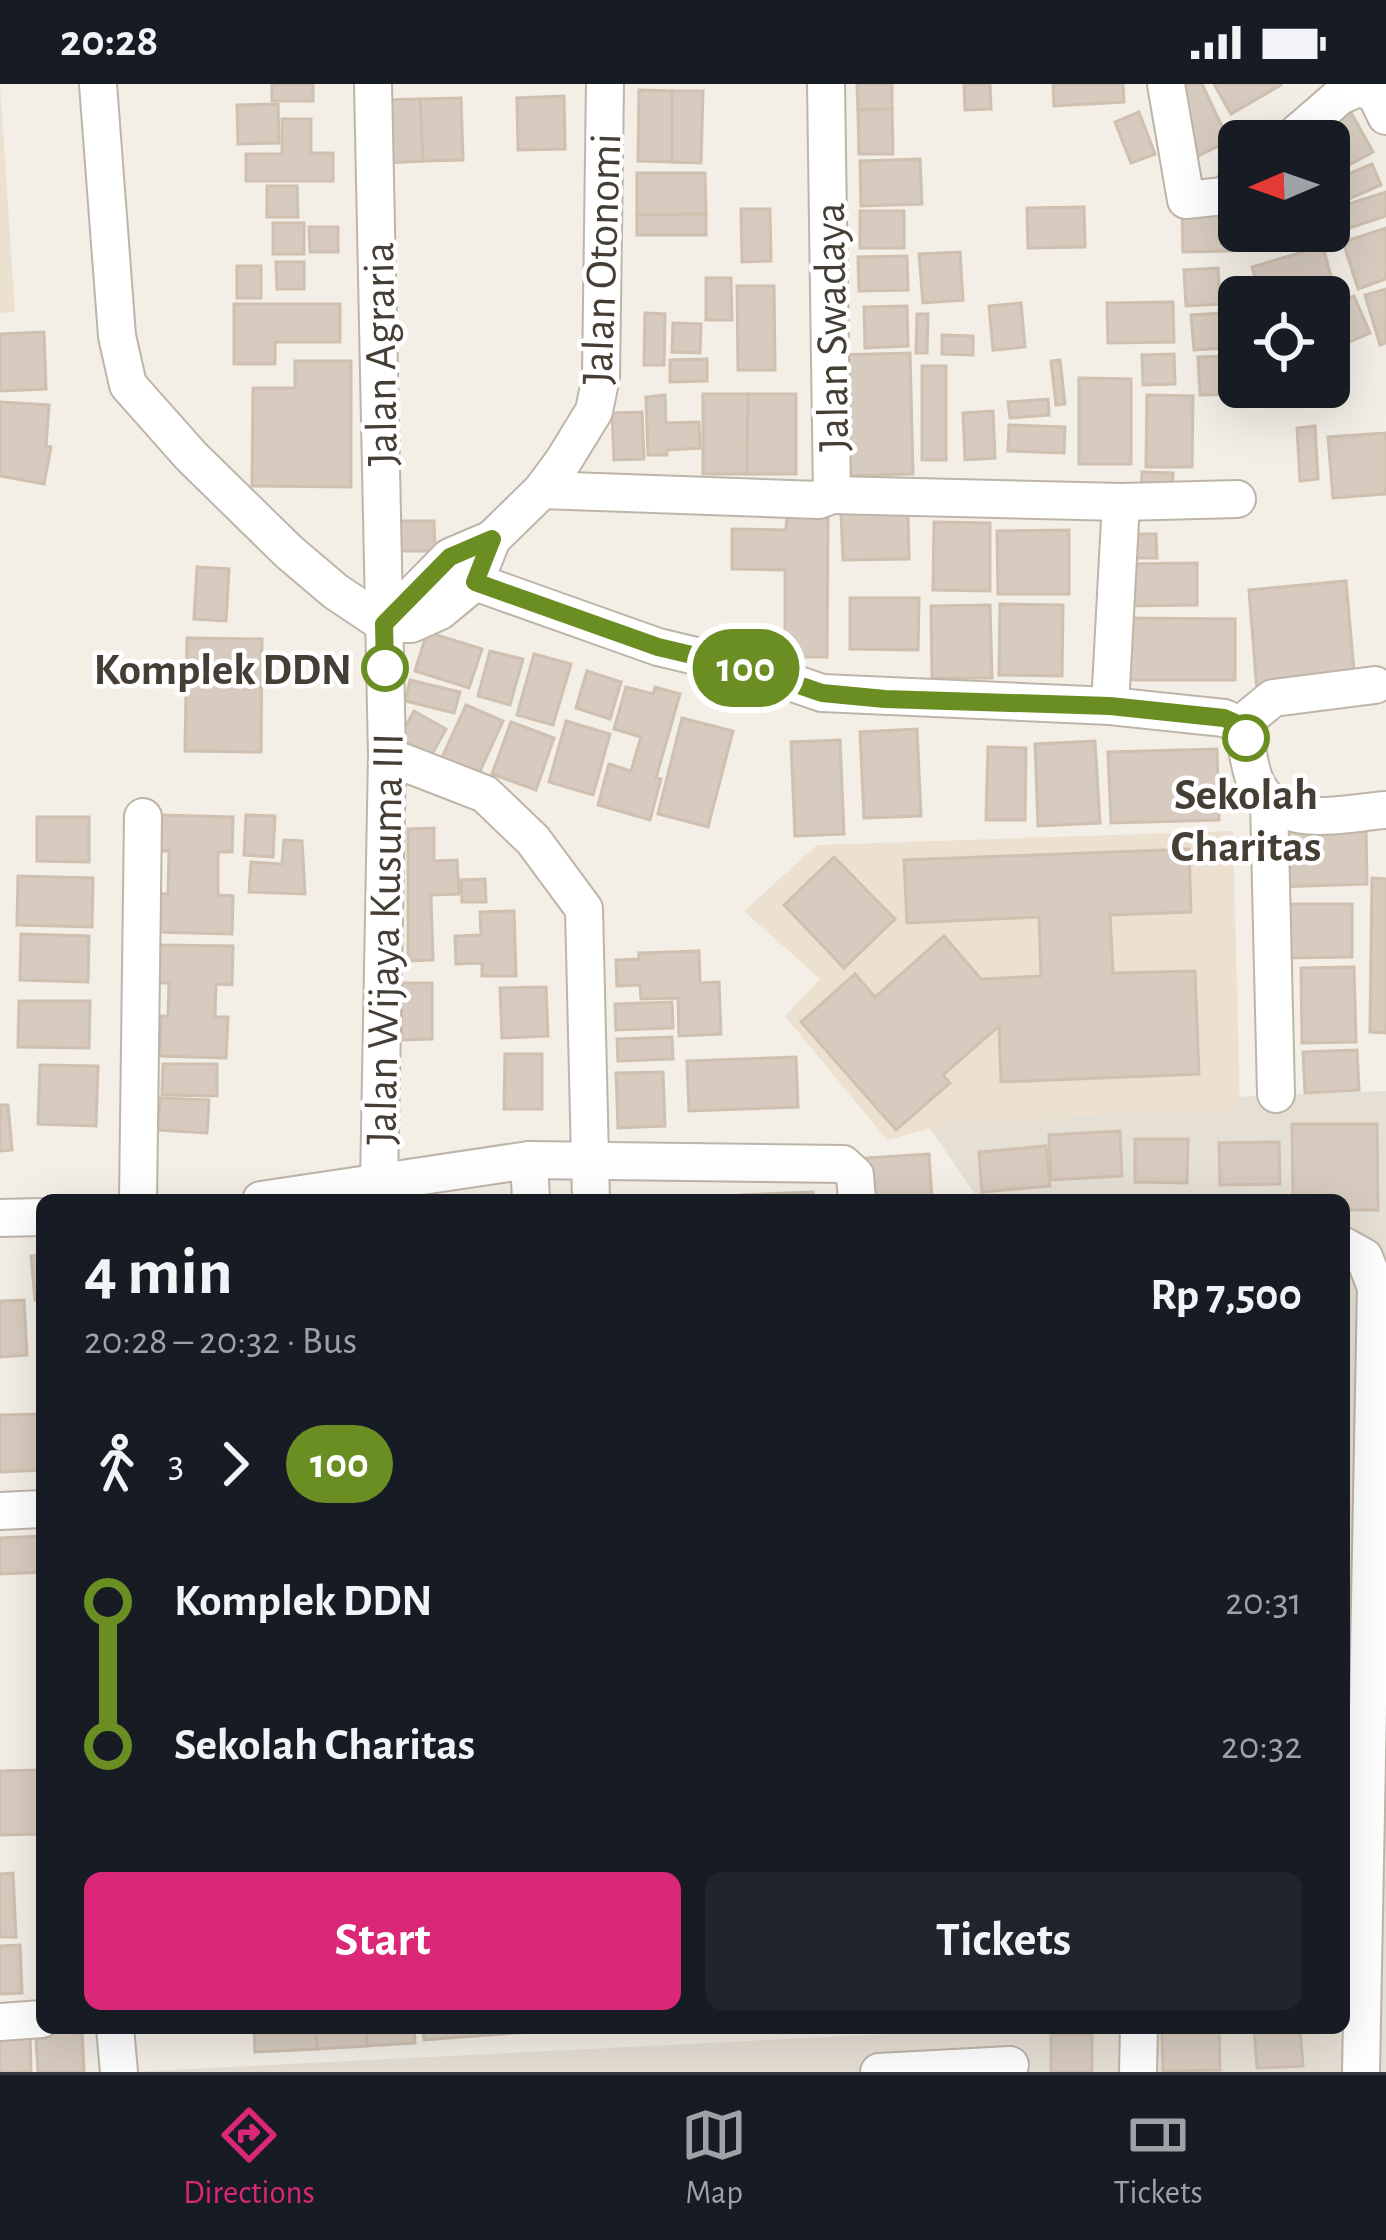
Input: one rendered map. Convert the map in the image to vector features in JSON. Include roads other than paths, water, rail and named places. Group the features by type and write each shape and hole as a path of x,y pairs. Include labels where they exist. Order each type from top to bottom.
{"street":[{"path":"98,84 117,336 128,385 191,456 289,552 384,624 411,624 475,582 492,539"},
{"name":"Jalan Agraria","path":"373,84 384,624"},
{"name":"Jalan Otonomi","path":"492,539 542,490 594,410 601,377 605,84"},
{"name":"Jalan Swadaya","path":"542,490 819,500 832,495 826,84"},
{"path":"1166,84 1186,200 1218,197"},
{"path":"1312,120 1340,96 1358,88 1375,93 1386,116"},
{"path":"832,495 1121,502 1237,499"},
{"path":"1110,706 1121,502"},
{"path":"384,624 450,557 492,539"},
{"path":"475,582 658,647 755,670 822,693 1110,706 1224,718 1240,725"},
{"name":"Jalan Wijaya Kusuma III","path":"380,1183 387,756 384,624"},
{"path":"1240,725 1273,698 1375,685"},
{"path":"1240,725 1256,783 1282,812 1301,816 1386,810"},
{"path":"387,756 484,794 533,840 584,909 591,1194"},
{"path":"1269,802 1276,1094"},
{"path":"138,1194 143,817"},
{"path":"303,1194 529,1160 589,1158 843,1164 855,1174 857,1194"},
{"path":"529,1160 531,1194"},
{"path":"0,1218 36,1216"},
{"path":"1350,1249 1364,1257 1381,1287 1361,2072"},
{"path":"0,1511 36,1509"},
{"path":"0,2022 36,2019"},
{"path":"116,2034 119,2072"},
{"path":"1138,2034 1138,2072"},
{"path":"879,2072 1010,2065"}],"place":[{"name":"Komplek DDN","path":"385,668"},
{"name":"Sekolah Charitas","path":"1246,738"}]}
